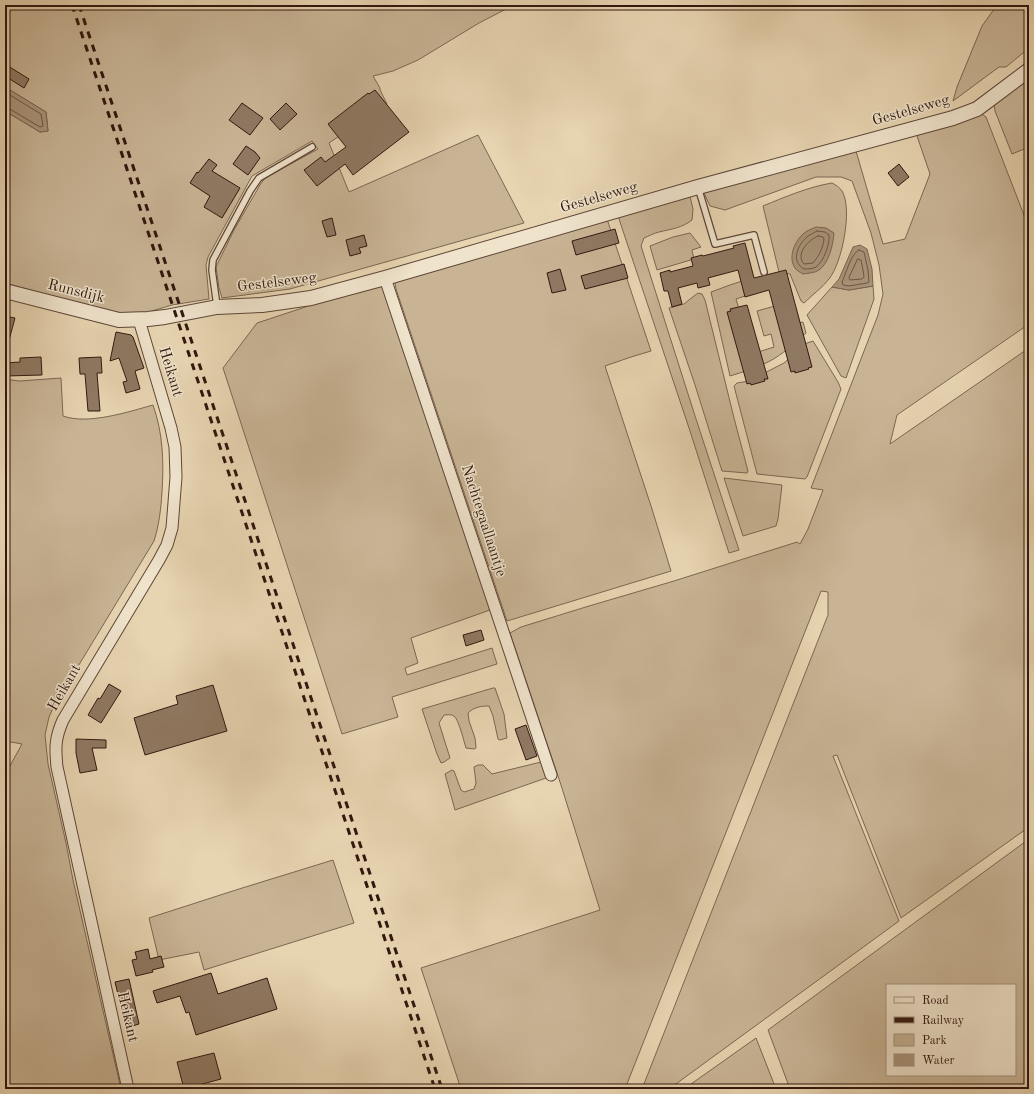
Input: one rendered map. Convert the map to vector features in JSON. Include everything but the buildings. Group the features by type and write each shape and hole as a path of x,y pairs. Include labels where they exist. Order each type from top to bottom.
{"street":[{"name":"Gestelseweg","path":"139,320 165,317 217,307 288,302 311,298 385,278 698,187 953,118 977,108 1029,70"},
{"name":"Nachtegaallaantje","path":"385,278 551,775"},
{"name":"Runsdijk","path":"5,291 119,320 139,320"},
{"name":"Heikant","path":"128,1089 78,865 57,767 55,751 57,736 63,720 159,560 167,545 172,528 176,477 175,447 171,428 139,320"}],"lane":[{"path":"217,307 212,270 213,260 250,191 259,178 312,147"},
{"path":"698,187 716,244 754,235 764,272"}],"green space":[{"path":"5,5 514,5 479,23 418,60 393,71 373,76 387,104 329,143 349,192 478,135 524,223 290,289 222,298 216,267 234,230 265,178 318,149 312,141 252,176 208,257 206,265 209,299 172,305 142,314 126,316 5,283 5,111 40,132 48,131 46,112 5,87"},
{"path":"997,5 1029,5 1029,48 1006,67 999,67 953,101 957,87 982,26"},
{"path":"1029,79 1029,147 1012,154 995,111 994,104"},
{"path":"982,114 986,117 1029,228 1029,324 897,415 890,444 1029,348 1029,827 901,918 837,755 833,756 899,921 669,1089 642,1089 828,615 828,592 821,591 625,1089 461,1089 421,968 600,910 561,785 510,633 521,627 797,542 800,544 808,529 823,490 811,488 878,315 883,294 879,265 871,233 852,181 841,177 816,177 725,210 710,206 704,193 856,151 883,244 905,239 930,174 916,133"},
{"path":"832,183 842,191 845,199 846,223 842,249 834,271 829,279 804,303 801,301 790,274 779,272 763,206 805,190"},
{"path":"690,196 693,209 692,220 680,227 657,232 644,238 641,246 739,550 729,553 618,216"},
{"path":"607,219 651,351 605,366 671,571 507,621 396,289 394,276"},
{"path":"690,233 701,247 692,250 694,259 657,270 650,246 673,237"},
{"path":"742,281 745,296 736,299 752,354 774,347 771,334 764,336 757,311 782,304 782,326 803,322 806,333 788,349 773,359 754,368 730,376 711,292"},
{"path":"381,282 490,610 411,638 418,663 405,668 407,675 492,648 497,664 392,697 398,717 342,734 223,368 257,323"},
{"path":"873,286 874,299 846,378 841,376 807,315 832,287 849,290"},
{"path":"698,293 702,294 705,300 748,471 747,473 722,471 669,308 684,304"},
{"path":"813,341 841,389 807,477 805,479 757,474 734,386 737,383 749,381 784,363 807,343"},
{"path":"61,378 63,416 84,419 96,418 120,414 153,405 159,426 162,448 162,498 154,541 54,706 49,717 45,735 48,764 121,1089 5,1089 5,775 22,744 5,741 5,379 19,381"},
{"path":"724,478 782,485 776,526 743,536"},
{"path":"495,688 504,714 507,738 500,740 498,739 493,716 489,706 478,707 468,713 475,738 476,748 474,749 466,748 456,718 451,715 444,715 439,723 450,758 441,763 422,709"},
{"path":"541,762 546,778 455,810 445,774 452,770 454,771 461,790 464,792 474,789 476,783 474,767 478,765 483,765 492,774"},
{"path":"1029,839 1029,1089 790,1089 768,1030"},
{"path":"333,860 354,923 204,970 199,952 159,960 149,918"},
{"path":"756,1038 776,1089 684,1089"}],"water":[{"path":"5,87 46,112 48,131 40,132 5,111"},
{"path":"816,227 826,228 834,233 831,248 828,258 819,270 816,272 803,274 795,268 792,253 799,238 807,231"},
{"path":"860,245 867,249 872,269 873,286 849,290 832,287 839,279 853,247"}],"railway":[{"path":"72,5 435,1089"},
{"path":"79,5 442,1089"}]}
